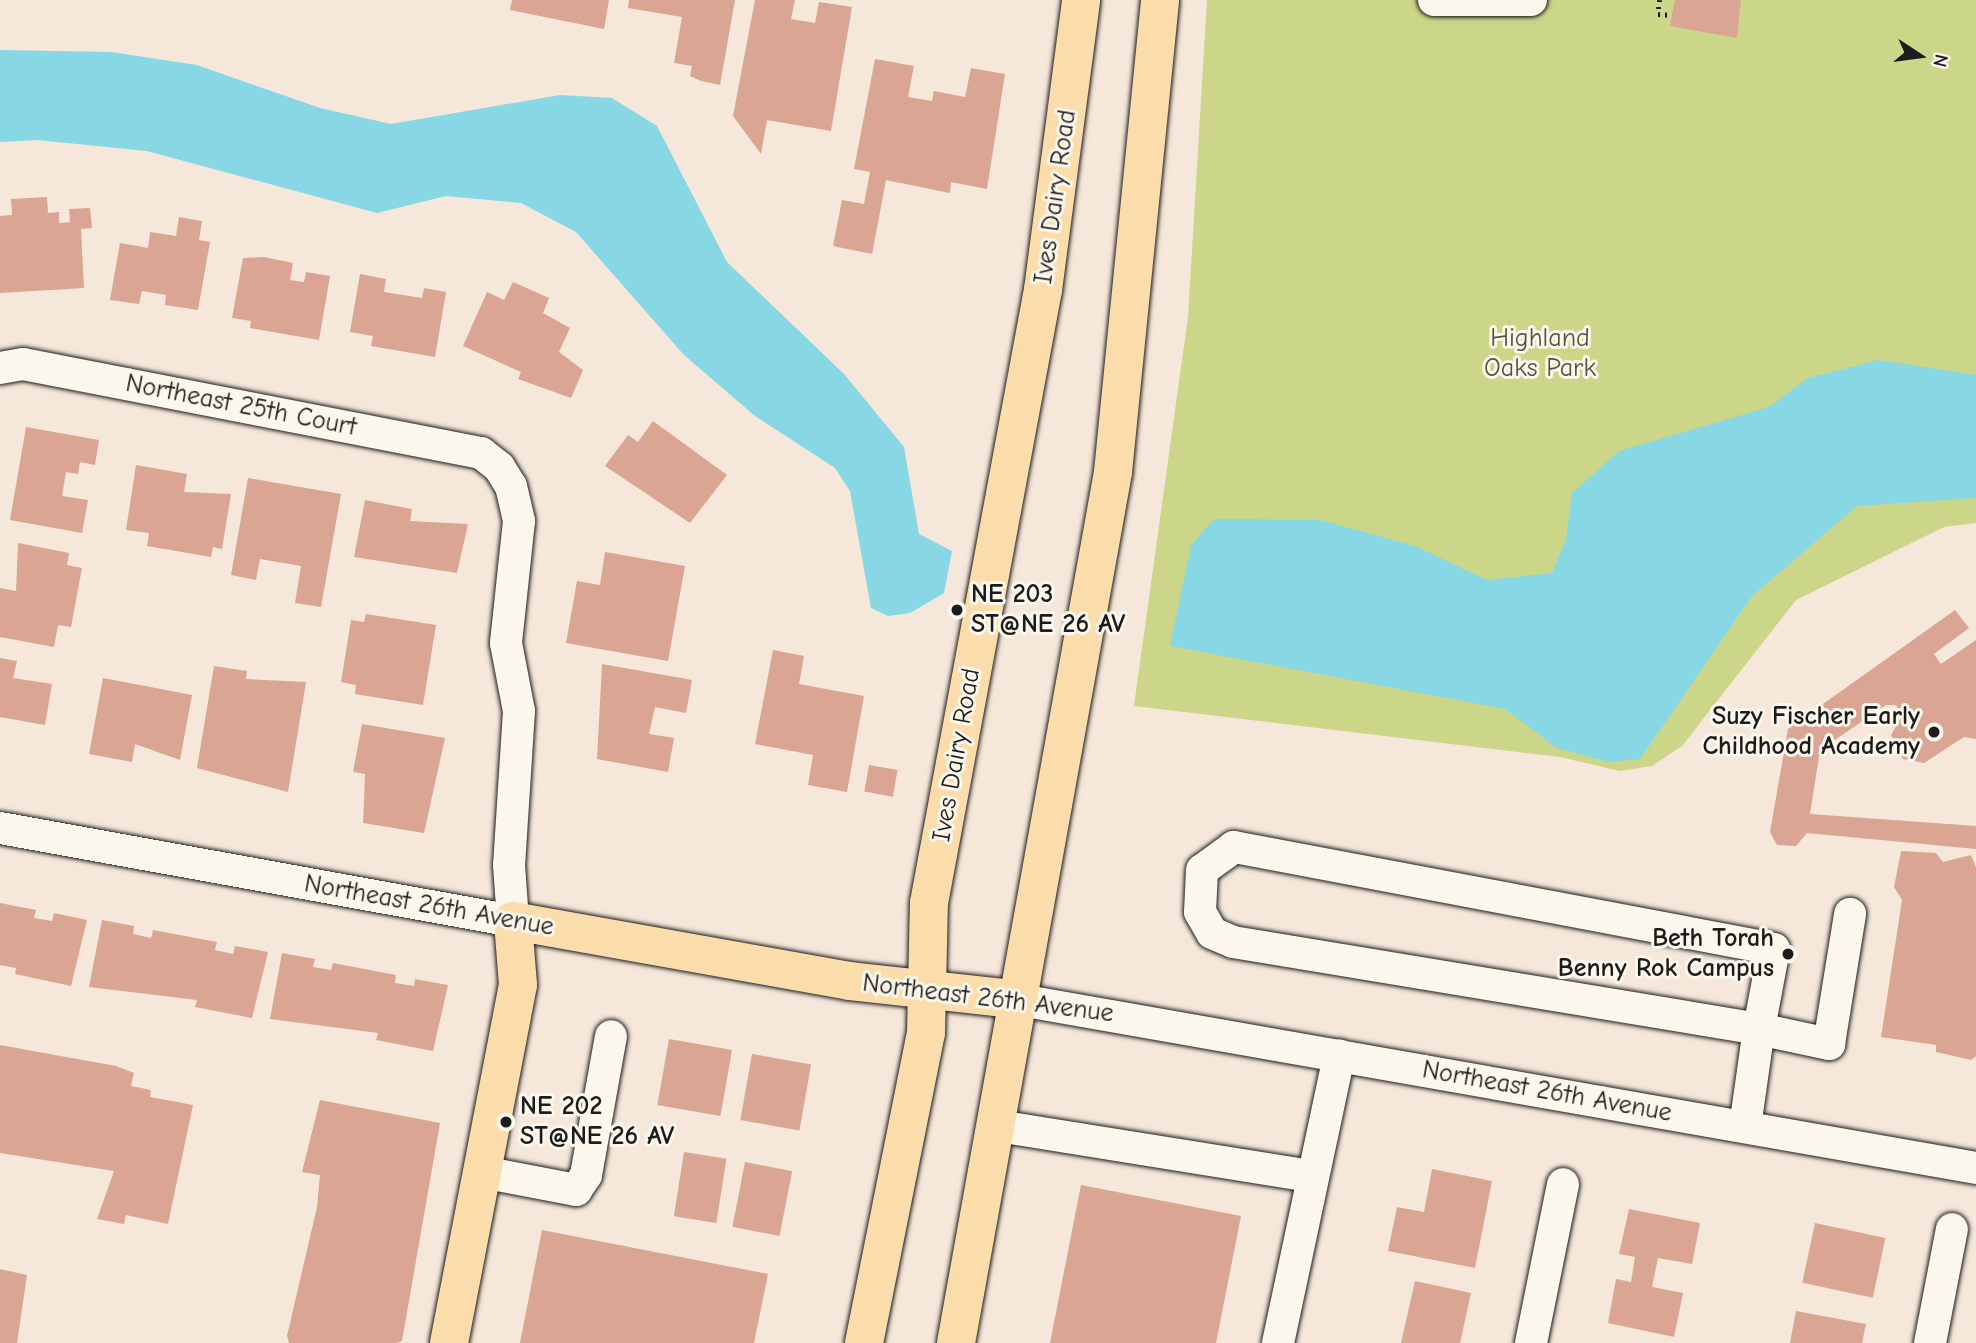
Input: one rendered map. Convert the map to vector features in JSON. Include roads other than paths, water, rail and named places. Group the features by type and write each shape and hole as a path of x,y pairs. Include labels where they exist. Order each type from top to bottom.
{"main road":[{"name":"Ives Dairy Road","path":"864,1343 926,1033 929,903 1043,290 1082,0"},
{"path":"956,1343 998,1126 1113,472 1160,0"},
{"name":"Northeast 26th Avenue","path":"513,921 849,981 1020,1000"},
{"path":"449,1343 518,985 513,921"}],"street":[{"path":"1434,0 1531,0"},
{"name":"Northeast 25th Court","path":"0,368 23,364 481,453 511,486 519,520 506,643 519,711 509,865 513,921"},
{"name":"Northeast 26th Avenue","path":"0,828 513,921"},
{"path":"1745,1127 1759,1030 1774,949 1234,848 1202,870 1200,912 1212,933 1233,942 1759,1030 1829,1044 1850,914"},
{"name":"Northeast 26th Avenue","path":"1020,1000 1976,1168"},
{"path":"482,1172 576,1190 586,1175 611,1036"},
{"path":"1278,1343 1311,1175 1339,1055"},
{"path":"998,1126 1311,1175"},
{"path":"1531,1343 1563,1184"},
{"path":"1930,1343 1952,1229"}],"water":[{"path":"0,50 111,52 197,65 320,108 391,124 560,95 612,98 657,126 727,262 844,374 904,447 919,534 952,551 944,593 910,613 888,616 871,608 850,491 835,468 755,416 684,355 576,232 521,203 446,196 377,213 147,151 37,140 0,142"},
{"path":"1878,360 1976,375 1976,498 1857,506 1752,596 1640,759 1608,762 1557,748 1505,709 1170,646 1191,545 1214,519 1320,520 1415,546 1487,580 1552,573 1566,539 1572,493 1619,451 1769,407 1808,378"}],"place":[{"name":"NE 203 ST@NE 26 AV","path":"957,610"},
{"name":"Suzy Fischer Early Childhood Academy","path":"1934,732"},
{"name":"Beth Torah Benny Rok Campus","path":"1788,954"},
{"name":"NE 202 ST@NE 26 AV","path":"506,1122"}],"park label":[{"name":"Highland Oaks Park","path":"1540,354"}]}
